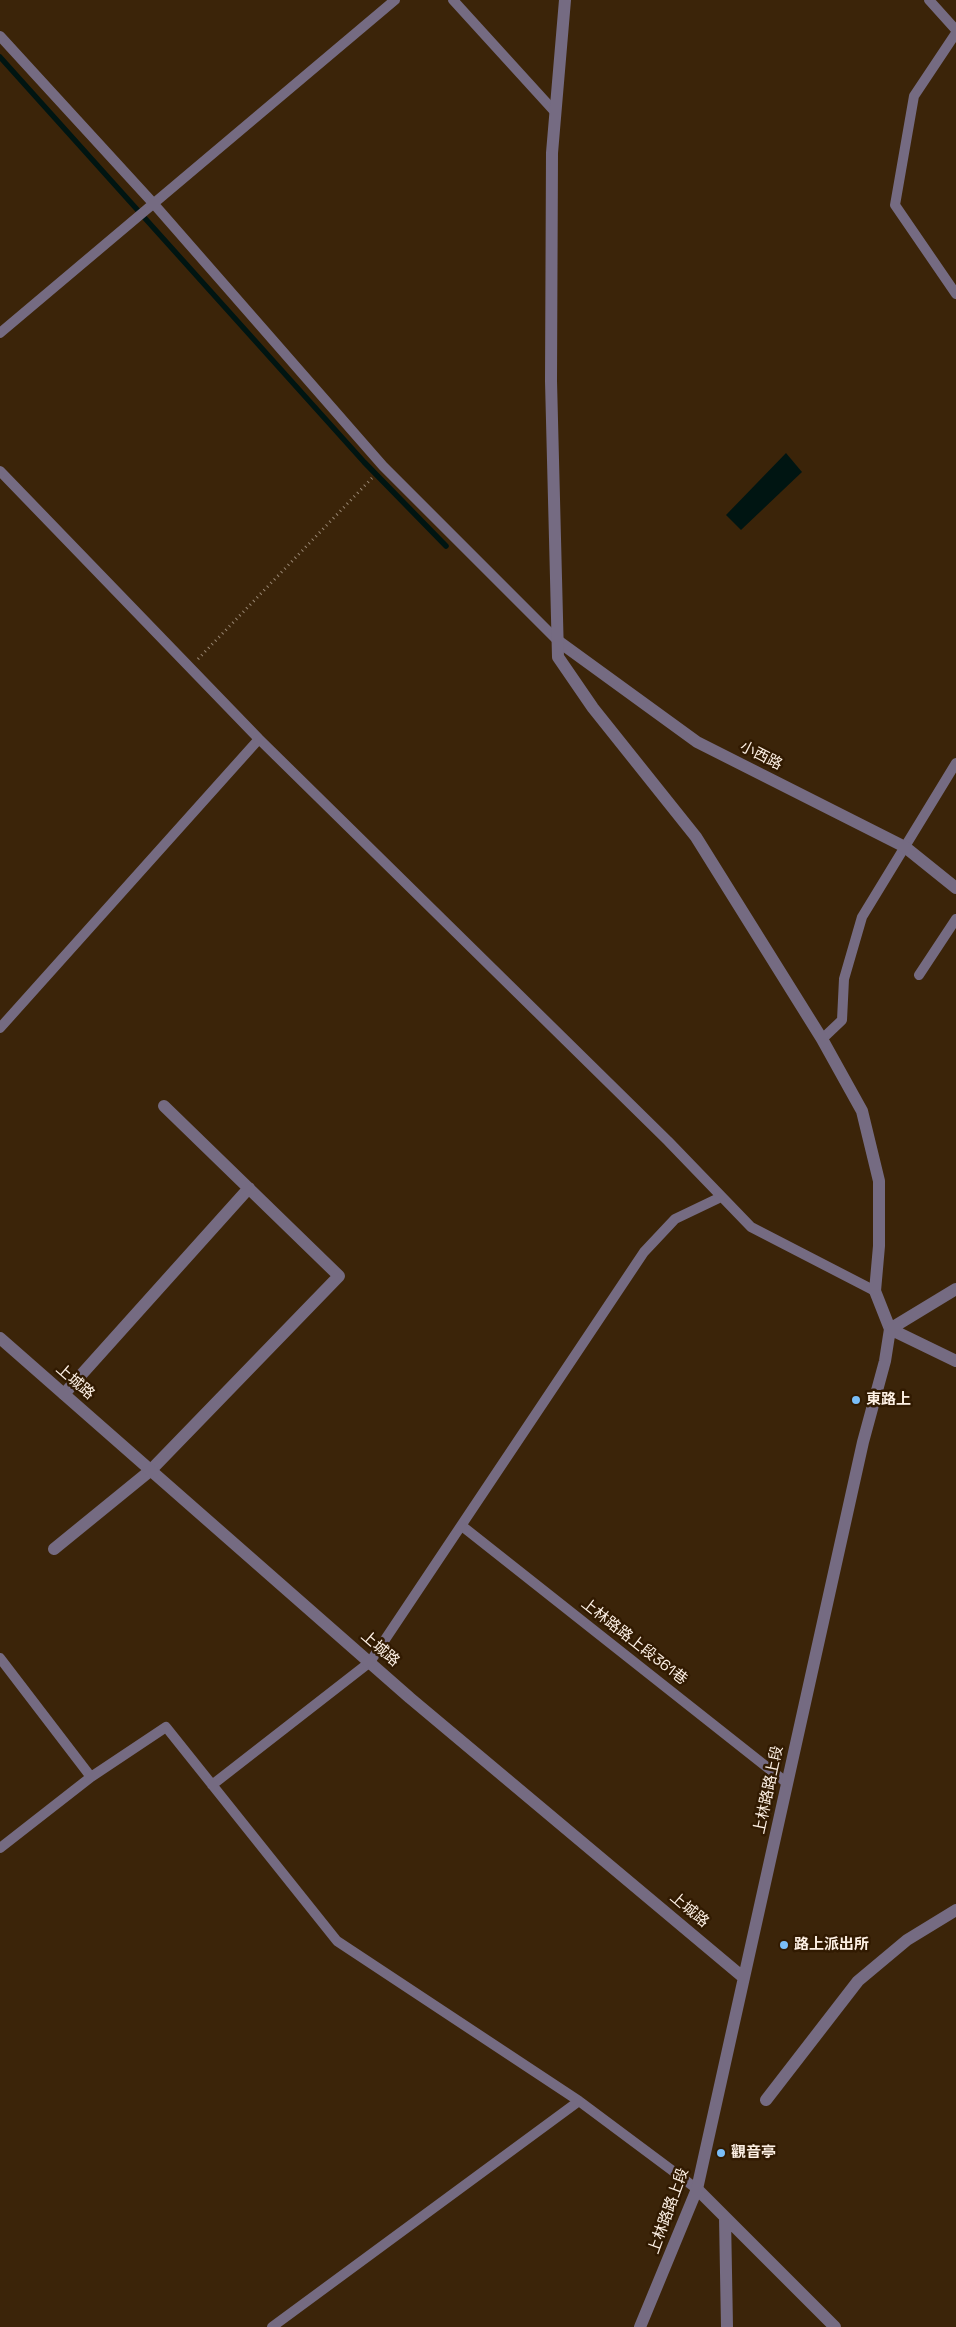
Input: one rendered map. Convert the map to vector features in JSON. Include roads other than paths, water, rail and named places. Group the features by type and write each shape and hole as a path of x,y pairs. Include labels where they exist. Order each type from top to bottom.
{"street":[{"path":"565,0 552,153 551,381 558,657 593,708 696,837 822,1039 862,1112 879,1181 879,1246 875,1291 890,1329 956,1361"},
{"name":"小西路","path":"558,641 697,742 905,847 956,888"},
{"path":"54,1549 151,1470 339,1276 164,1106"},
{"path":"64,1394 249,1188"},
{"path":"890,1329 956,1289"},
{"name":"上林路路上段","path":"640,2327 697,2189 863,1442 885,1361 890,1329"},
{"name":"上城路","path":"0,1338 370,1662 744,1978"},
{"path":"766,2100 858,1981 907,1940 956,1910"},
{"path":"697,2189 835,2327"},
{"path":"725,2217 727,2327"}],"lane":[{"path":"0,333 395,0"},
{"path":"454,0 555,112"},
{"path":"929,0 956,32 914,96 895,205 956,294"},
{"path":"0,36 154,203 383,466 558,641"},
{"path":"0,471 259,739 668,1141 751,1227 875,1291"},
{"path":"0,1028 259,739"},
{"path":"822,1039 842,1020 844,978 862,917 956,763"},
{"path":"919,976 956,918"},
{"path":"212,1785 370,1662 644,1252 676,1220 721,1197"},
{"name":"上林路路上段361巷","path":"462,1526 788,1782"},
{"path":"0,1658 92,1778"},
{"path":"0,1848 92,1778 166,1727 337,1941 579,2101 697,2189"},
{"path":"272,2327 579,2101"}],"waterway":[{"path":"0,57 364,462 446,546"}],"place":[{"name":"東路上","path":"856,1400"},
{"name":"路上派出所","path":"784,1945"},
{"name":"觀音亭","path":"721,2153"}]}
